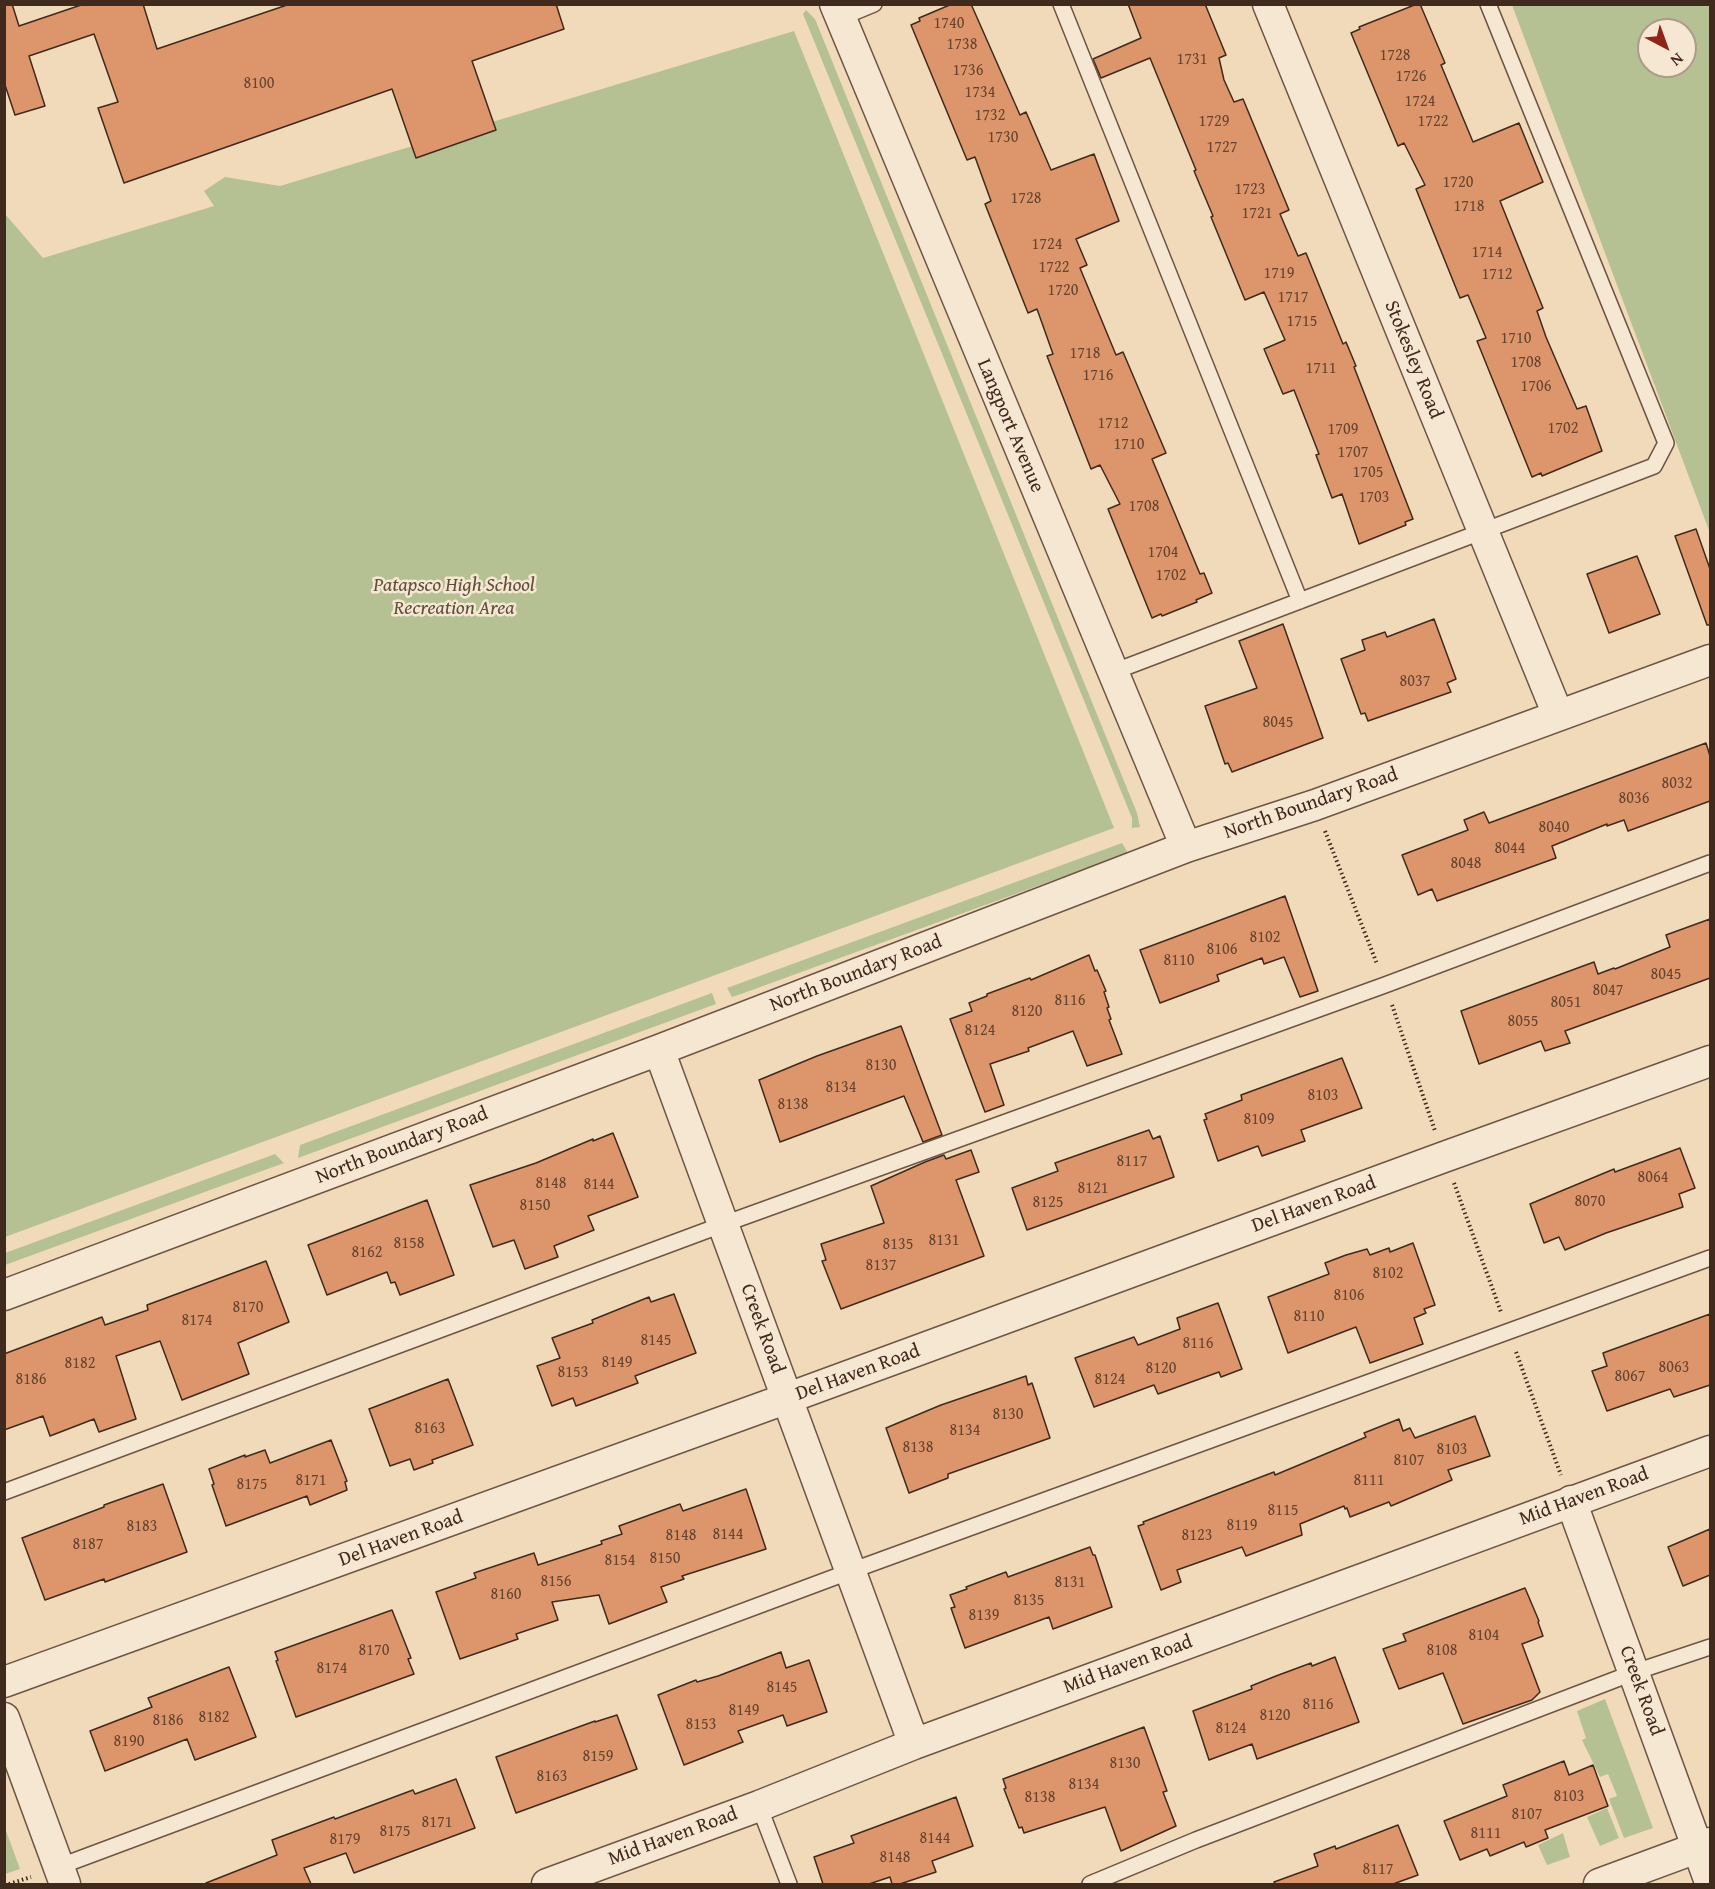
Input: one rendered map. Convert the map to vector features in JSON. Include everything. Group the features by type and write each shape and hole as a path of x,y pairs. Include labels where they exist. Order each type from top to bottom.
{"street":[{"name":"Stokesley Road","path":"1268,4 1558,715"},
{"name":"Langport Avenue","path":"838,11 1186,847"},
{"name":"North Boundary Road","path":"4,1295 659,1050 1186,847 1316,805 1710,660"},
{"name":"Creek Road","path":"659,1050 915,1744"},
{"name":"Del Haven Road","path":"4,1682 1710,1061"},
{"name":"Mid Haven Road","path":"547,1884 759,1806 915,1744 1710,1451"},
{"name":"Creek Road","path":"1571,1501 1704,1846 1710,1882"},
{"path":"4,1718 61,1876"},
{"path":"1599,1884 1704,1846"}],"lane":[{"path":"838,11 874,4"},
{"path":"1061,4 1300,600"},
{"path":"1113,672 1654,466 1666,444 1488,4"},
{"path":"4,1492 724,1224 1385,985 1710,863"},
{"path":"61,1876 851,1571 1710,1258"},
{"path":"1090,1884 1196,1839 1635,1672 1710,1647"},
{"path":"759,1806 789,1884"}],"green space":[{"path":"1512,5 1710,5 1710,533"},
{"path":"806,10 815,19 1137,813 1140,827 1132,828 1132,818 803,14"},
{"name":"Patapsco High School Recreation Area","path":"794,31 1114,828 5,1237 5,214 43,258 214,206 204,191 225,177 280,186"},
{"path":"1122,843 1128,853 741,994 732,997 727,988"},
{"path":"712,993 716,1004 298,1158 300,1145"},
{"path":"275,1154 284,1163 5,1265 5,1253"},
{"path":"1605,1699 1653,1828 1624,1838 1609,1799 1617,1796 1608,1774 1600,1777 1582,1740 1586,1738 1577,1711"},
{"path":"1607,1808 1619,1838 1600,1846 1587,1817"},
{"path":"5,1828 20,1869 4,1874"},
{"path":"1563,1833 1570,1857 1547,1865 1538,1845"}],"building":[{"path":"4,4 12,4 19,26 84,4 143,4 157,49 290,4 556,4 564,29 472,61 496,130 416,158 392,89 124,183 98,108 118,102 94,34 29,56 45,106 15,115 4,82"},
{"path":"952,4 971,4 1020,115 1026,112 1051,170 1094,154 1119,221 1076,239 1087,265 1080,268 1116,355 1123,352 1166,453 1152,459 1200,574 1204,573 1212,593 1196,600 1197,602 1162,616 1161,614 1152,618 1108,509 1120,504 1100,465 1091,469 1047,356 1053,354 1037,309 1028,313 985,204 991,201 975,157 967,160 911,25 920,21 919,18"},
{"path":"1128,4 1205,4 1226,55 1219,58 1224,80 1234,102 1243,99 1289,210 1280,214 1298,256 1306,253 1343,344 1346,342 1356,366 1354,367 1413,519 1405,522 1406,525 1359,544 1342,494 1332,498 1316,455 1319,454 1294,390 1283,394 1264,349 1285,340 1264,292 1245,300 1211,217 1213,216 1194,171 1196,170 1150,58 1101,78 1093,59 1141,38"},
{"path":"1420,4 1445,63 1441,65 1473,142 1519,123 1543,182 1500,201 1543,308 1537,311 1546,337 1577,409 1586,406 1602,451 1542,476 1541,473 1532,477 1477,341 1486,338 1468,295 1460,298 1416,189 1425,185 1404,143 1398,146 1351,33 1360,29 1359,27"},
{"path":"1696,529 1710,569 1710,625 1707,625 1675,536"},
{"path":"1637,556 1660,614 1609,633 1587,574"},
{"path":"1434,619 1456,679 1447,683 1451,692 1368,721 1365,713 1361,714 1341,659 1365,650 1362,640 1385,632 1387,637"},
{"path":"1283,624 1323,738 1232,772 1228,763 1225,764 1205,706 1257,688 1239,641"},
{"path":"1706,743 1710,756 1710,801 1628,831 1624,820 1607,826 1607,824 1552,846 1556,858 1437,901 1432,889 1418,895 1402,855 1468,830 1464,820 1484,812 1489,823"},
{"path":"1285,896 1318,991 1300,997 1284,957 1264,964 1262,958 1217,975 1219,981 1160,1003 1140,950"},
{"path":"1710,919 1710,978 1565,1031 1570,1043 1545,1051 1541,1041 1479,1064 1461,1011 1594,962 1598,974 1615,969 1670,947 1666,935"},
{"path":"1089,955 1106,991 1104,992 1111,1019 1109,1020 1122,1054 1087,1066 1073,1031 1028,1048 1029,1051 990,1064 1004,1105 985,1112 950,1019 972,1011 969,1003 987,994 1030,978 1031,980"},
{"path":"901,1026 942,1135 923,1142 904,1096 780,1142 759,1080 817,1056"},
{"path":"1342,1058 1362,1108 1301,1130 1305,1141 1262,1156 1258,1146 1218,1161 1204,1120 1207,1119 1205,1114 1242,1100 1241,1095"},
{"path":"1149,1130 1153,1139 1160,1136 1174,1177 1027,1230 1012,1188 1058,1171 1055,1163"},
{"path":"613,1133 638,1197 588,1216 594,1230 554,1246 558,1257 525,1269 514,1240 493,1247 470,1185 536,1163"},
{"path":"1680,1148 1695,1188 1679,1194 1683,1207 1606,1233 1565,1250 1559,1237 1544,1243 1530,1204 1614,1169 1615,1172"},
{"path":"971,1150 979,1172 956,1180 984,1256 841,1309 822,1261 826,1260 821,1244 884,1223 871,1186 944,1155 946,1159"},
{"path":"427,1200 454,1275 400,1295 395,1282 391,1283 387,1272 327,1295 308,1245"},
{"path":"1413,1243 1435,1305 1424,1309 1426,1313 1414,1318 1423,1344 1370,1363 1356,1327 1288,1353 1268,1297 1329,1274 1325,1263 1346,1255 1367,1249 1370,1255 1389,1248 1390,1252"},
{"path":"266,1261 289,1322 238,1343 249,1374 182,1400 160,1341 116,1356 136,1419 99,1432 94,1419 50,1436 43,1416 4,1430 4,1354 102,1317 105,1325 148,1310 147,1305"},
{"path":"674,1294 696,1353 635,1376 638,1383 576,1406 573,1398 552,1406 537,1366 560,1358 552,1338 593,1323 592,1320 649,1297 651,1302"},
{"path":"1218,1303 1242,1369 1221,1377 1219,1372 1158,1394 1154,1385 1094,1407 1075,1358 1134,1337 1138,1345 1180,1329 1177,1318"},
{"path":"1710,1314 1710,1385 1674,1397 1670,1389 1607,1411 1592,1371 1607,1366 1603,1353"},
{"path":"1026,1376 1028,1385 1032,1383 1050,1438 948,1474 948,1478 909,1493 886,1428 941,1405"},
{"path":"448,1379 473,1445 432,1460 433,1463 414,1470 410,1459 390,1466 369,1409"},
{"path":"1475,1416 1490,1456 1448,1470 1452,1480 1391,1506 1389,1502 1350,1517 1344,1506 1300,1524 1302,1535 1246,1556 1242,1547 1177,1570 1181,1582 1161,1590 1138,1526 1144,1524 1143,1522 1274,1472 1275,1475 1366,1437 1364,1433 1399,1419 1403,1431 1410,1428 1415,1438"},
{"path":"331,1440 347,1481 345,1482 347,1490 310,1505 307,1496 226,1526 209,1469 265,1450 270,1463"},
{"path":"163,1484 187,1552 105,1582 104,1579 45,1600 22,1538"},
{"path":"746,1489 766,1549 682,1576 684,1579 661,1587 667,1602 609,1624 599,1595 552,1602 558,1620 516,1634 518,1639 460,1659 436,1592 476,1578 474,1573 534,1553 538,1565 602,1544 601,1541 622,1534 619,1526 680,1504 683,1511"},
{"path":"1710,1529 1710,1575 1683,1586 1668,1547"},
{"path":"1090,1547 1095,1555 1112,1607 1053,1629 1049,1617 965,1648 951,1608 955,1607 950,1595 1006,1572 1008,1577"},
{"path":"1525,1588 1543,1636 1522,1644 1540,1692 1532,1700 1463,1724 1443,1673 1399,1689 1383,1649 1406,1641 1403,1634"},
{"path":"392,1610 411,1658 408,1659 414,1674 296,1717 276,1661 278,1660 275,1652"},
{"path":"781,1652 786,1668 809,1660 827,1712 787,1726 783,1715 738,1731 743,1742 684,1765 658,1695 696,1680 697,1682 718,1676"},
{"path":"1335,1657 1359,1722 1257,1759 1252,1744 1209,1760 1193,1711 1252,1689 1251,1686 1276,1676"},
{"path":"229,1667 256,1737 195,1760 187,1739 105,1771 90,1731 152,1707 148,1698"},
{"path":"617,1715 637,1769 516,1813 496,1757"},
{"path":"1144,1727 1167,1791 1163,1792 1176,1826 1121,1851 1105,1807 1024,1833 1022,1827 1019,1828 1004,1789 1006,1788 1003,1779"},
{"path":"1564,1761 1569,1775 1593,1765 1608,1806 1545,1830 1548,1838 1526,1847 1524,1842 1490,1856 1487,1849 1460,1860 1444,1821 1507,1796 1503,1785"},
{"path":"456,1779 475,1828 354,1873 346,1853 304,1868 311,1884 206,1884 277,1855 272,1840 413,1790 415,1794"},
{"path":"956,1797 973,1846 932,1861 936,1872 900,1884 892,1884 890,1877 869,1884 823,1884 814,1857 854,1843 851,1836"},
{"path":"1398,1825 1418,1875 1393,1884 1275,1884 1274,1882 1318,1866 1314,1854 1335,1846 1336,1849"}]}
